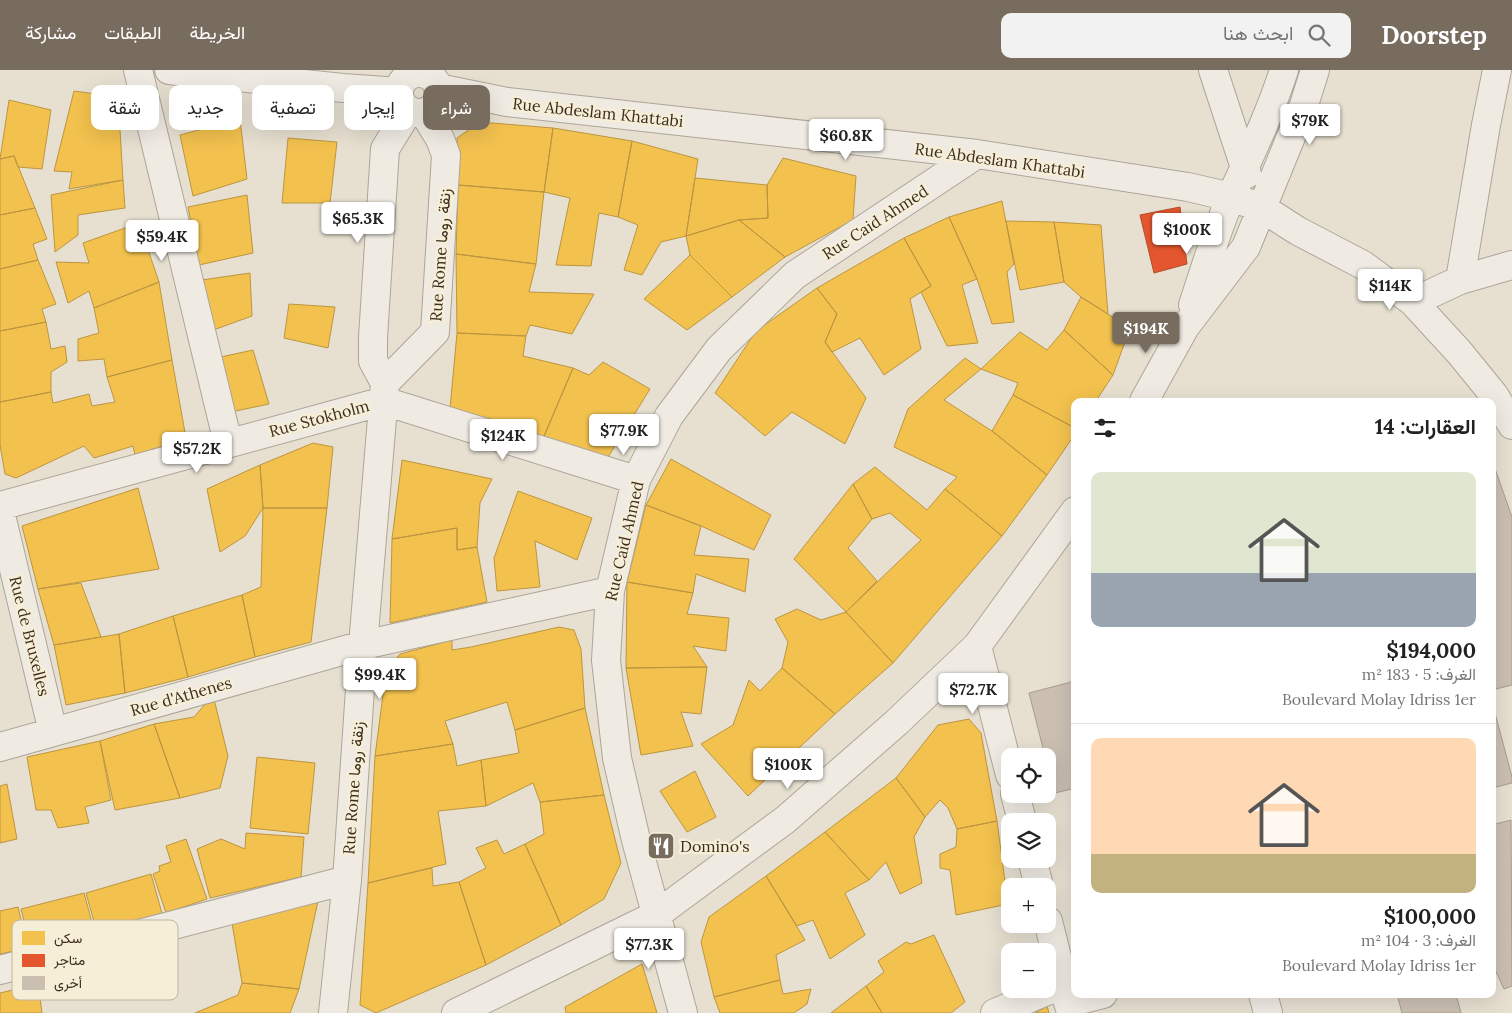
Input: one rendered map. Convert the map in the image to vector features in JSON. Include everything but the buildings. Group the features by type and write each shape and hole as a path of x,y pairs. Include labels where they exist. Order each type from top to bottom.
{"street":[{"path":"138,70 228,443"},
{"name":"Rue Abdeslam Khattabi","path":"169,70 343,88 420,87 506,102 977,154 1188,187 1231,197 1262,208 1298,231 1364,265 1413,302 1460,352 1496,398"},
{"path":"1213,70 1245,169 1262,208"},
{"path":"1185,328 1231,197 1276,96 1284,70"},
{"path":"1146,398 1185,328 1246,247 1304,105 1315,70"},
{"path":"1460,280 1497,70"},
{"path":"384,392 373,361 372,338 385,149 420,87"},
{"name":"Rue Rome زنقة روما","path":"332,1013 347,880 363,645 384,392 435,332 446,155 420,87"},
{"name":"Rue Caid Ahmed","path":"683,1013 636,840 617,758 606,660 610,591 636,480 669,416 719,349 795,275 977,154"},
{"path":"1413,302 1460,280 1512,265"},
{"name":"Rue Stokholm","path":"0,506 228,443 384,392 636,480"},
{"name":"Rue Abdeslam Khattabi","path":"1496,398 1512,425"},
{"name":"Rue de Bruxelles","path":"0,511 53,732"},
{"path":"456,1013 656,915 785,820 896,723 977,646 1071,517"},
{"name":"Rue d'Athenes","path":"0,747 363,645 610,591"},
{"path":"977,646 1003,748"},
{"path":"178,924 347,880"},
{"path":"995,1013 1068,1000 1051,933"},
{"path":"1264,998 1268,1013"}],"place":[{"name":"Domino's","path":"661,846"}]}
